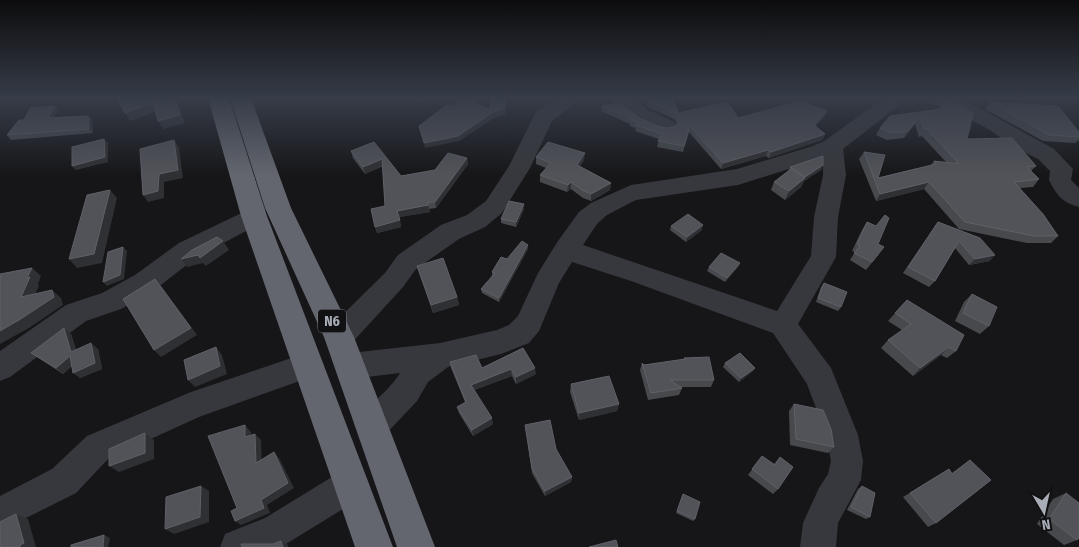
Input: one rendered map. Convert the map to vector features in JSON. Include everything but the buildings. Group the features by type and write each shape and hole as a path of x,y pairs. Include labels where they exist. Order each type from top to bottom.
{"highway":[{"name":"N6","path":"226,124 254,216 374,547"},
{"name":"N6","path":"249,124 278,208 339,337 416,547"}],"street":[{"path":"339,337 394,280 407,262 444,236 476,221 494,207 519,168 540,124"},
{"path":"660,124 666,126"},
{"path":"350,366 440,356 501,342 519,334 529,323 548,280 567,248 588,218 599,209 631,193 738,177 831,147 863,124"},
{"path":"992,124 1046,154 1062,169 1060,180 1066,192 1079,199"},
{"path":"784,325 824,257 826,217 836,162 831,147"},
{"path":"0,368 76,313 111,301 144,284 188,250 254,216"},
{"path":"567,248 588,259 634,271 784,325 820,377 840,428 847,461 844,480 831,500 821,523 818,547"},
{"path":"372,426 406,391 417,373 440,356"},
{"path":"0,514 64,481 98,447 191,406 309,365"},
{"path":"238,547 246,542 274,532 352,484"}]}
